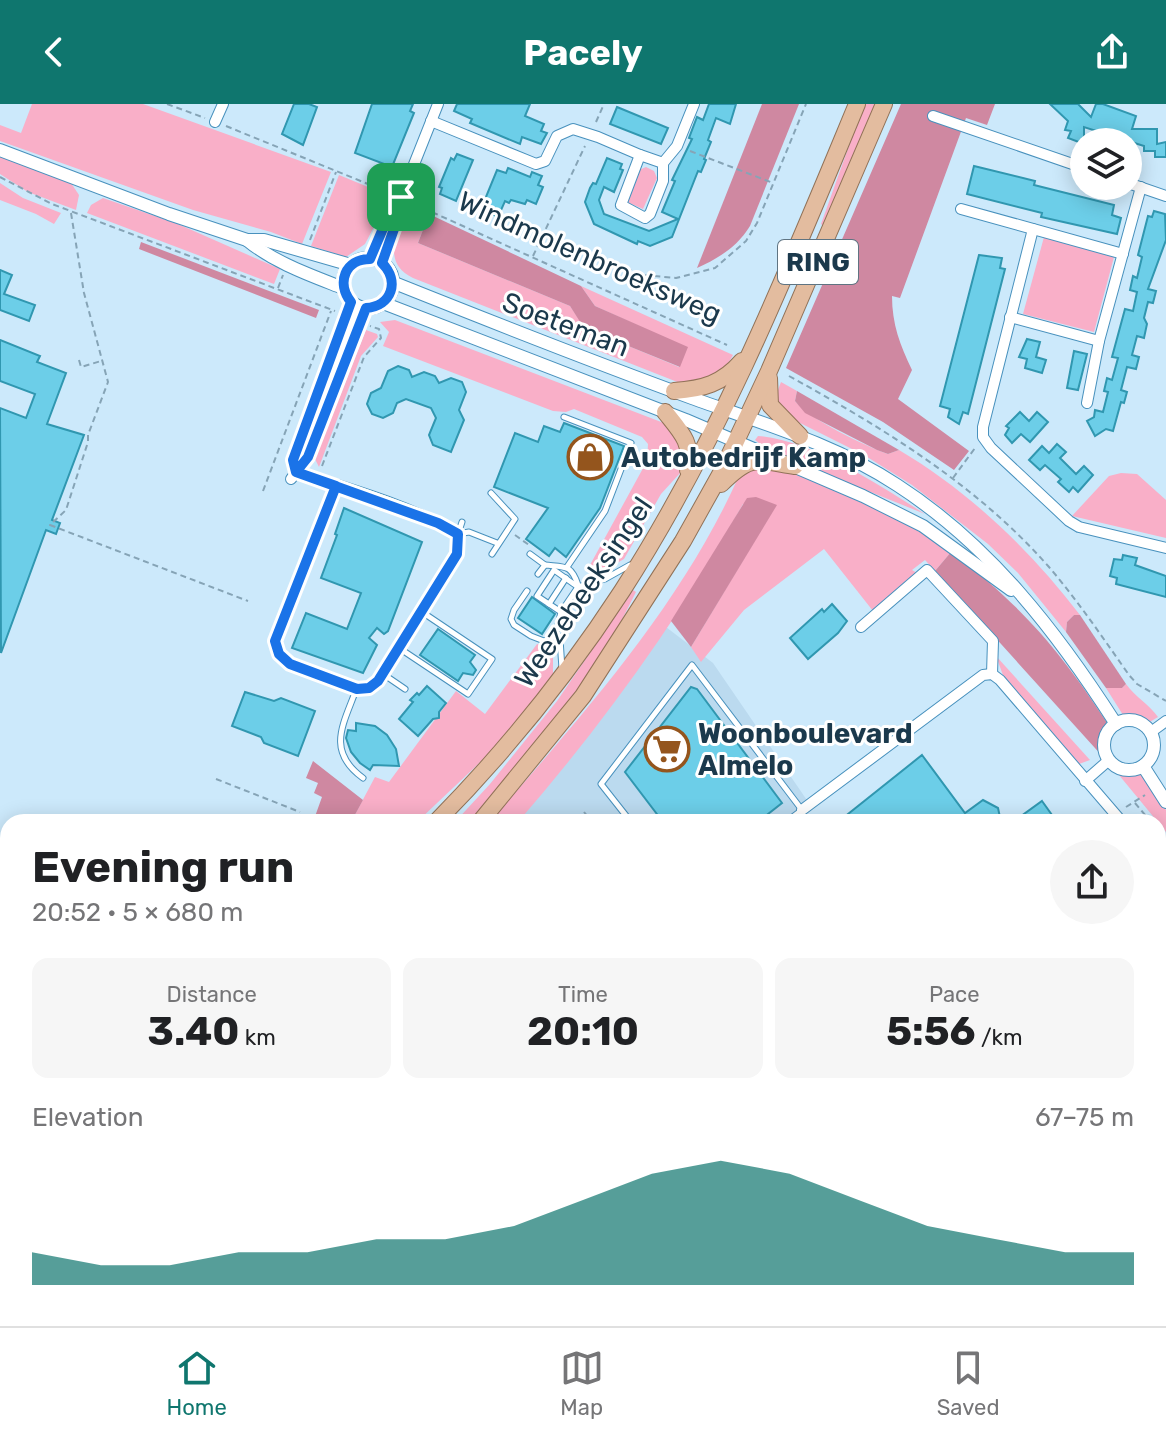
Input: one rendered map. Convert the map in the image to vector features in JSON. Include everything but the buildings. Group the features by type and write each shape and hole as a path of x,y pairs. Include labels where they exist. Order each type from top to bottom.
{"main road":[{"name":"Weezebeeksingel","path":"443,814 514,738 562,677 644,555 685,483 749,354 857,104"},
{"name":"Weezebeeksingel","path":"487,814 583,696 666,569 706,500 769,371 884,104"},
{"path":"674,391 695,390 714,384 733,372 749,354"},
{"path":"769,371 770,405 800,436"},
{"path":"665,412 688,441 690,452 685,483"},
{"path":"706,500 746,462 756,460 795,466"}],"street":[{"path":"215,122 223,104"},
{"path":"376,261 401,209 401,197 438,104"},
{"path":"640,155 621,205 645,218 650,214 663,181 663,163 677,146 694,104"},
{"path":"933,116 1070,163"},
{"path":"431,121 536,164 545,161 557,136 573,129 663,163"},
{"path":"0,150 247,240 264,240 351,265"},
{"path":"1142,187 1166,196"},
{"path":"1087,403 1099,341 1138,200"},
{"path":"961,209 1123,254"},
{"path":"1033,229 983,437 1069,521 1079,527 1166,548"},
{"path":"247,240 287,265 343,288"},
{"path":"359,260 376,261 389,271 392,282 390,294 383,303 366,308 351,302 343,288 344,276 351,265 359,260"},
{"name":"Soeteman","path":"392,282 747,417"},
{"path":"293,475 293,460 351,302"},
{"name":"Soeteman","path":"383,303 736,442"},
{"path":"293,475 308,457 366,308"},
{"path":"1010,317 1099,341"},
{"path":"747,417 800,436 863,465 898,485 967,537 1048,625 1116,724"},
{"path":"736,442 863,496 923,526 996,581 1020,595"},
{"path":"293,475 336,486 424,517 458,534 457,554 383,673 369,688 357,689 290,664 279,654 275,641 336,486"},
{"path":"861,627 927,570 993,641 992,674"},
{"path":"802,810 983,675 992,674 1114,814"},
{"path":"1134,720 1151,732 1154,750 1143,766 1125,770 1109,760 1104,743 1108,732 1116,724 1134,720"},
{"path":"1151,732 1166,721"},
{"path":"1085,781 1109,760"},
{"path":"1143,766 1166,802"}],"lane":[{"path":"564,417 631,443 605,511 567,567"},
{"path":"491,493 515,519 492,554"},
{"path":"462,522 458,534 469,532 497,543"},
{"path":"530,554 545,565 567,567 574,572 578,587"},
{"path":"527,591 514,610 511,619 514,625 544,641 551,639 556,633 561,612 578,587 605,579 644,555"},
{"path":"538,574 545,565"},
{"path":"561,612 537,596 554,570 578,587"},
{"path":"549,604 566,578"},
{"path":"398,648 468,694 492,659 421,611"},
{"path":"556,633 560,639 562,677"},
{"path":"625,814 601,784 692,665 802,810 797,814"},
{"path":"383,673 405,689"},
{"path":"357,689 339,738 346,761 363,778"}],"path":[{"name":"Windmolenbroeksweg","path":"167,104 401,197 727,345"},
{"path":"532,257 604,104"},
{"path":"542,235 643,275 676,278 715,268 746,241 806,104"},
{"path":"677,146 774,183"},
{"path":"305,251 336,170"},
{"path":"0,177 34,197 71,212 278,289 287,265"},
{"path":"71,212 84,293 108,382 88,435 66,510 50,525 248,601"},
{"path":"263,491 332,310"},
{"path":"79,360 81,367 103,361"},
{"path":"789,376 852,410 923,455 1012,529 1075,599 1137,684 1166,701"},
{"path":"952,479 983,437"},
{"path":"216,779 300,812"},
{"path":"1122,814 1156,788"},
{"path":"1134,802 1144,814"}],"shaded area":[{"path":"32,104 143,104 331,172 302,244 193,210 0,141 0,125 21,133"},
{"path":"762,104 799,104 750,226 727,251 697,268"},
{"path":"864,104 877,104 825,227 821,224"},
{"path":"901,104 995,104 987,125 966,118 900,298 892,296 893,316 912,370 898,399 969,451 954,470 883,422 786,368"},
{"path":"0,156 71,183 79,195 76,210 28,192 0,174"},
{"path":"646,167 654,171 657,178 643,209 627,202 639,170"},
{"path":"339,175 390,196 365,244 346,257 311,246"},
{"path":"0,183 23,198 61,213 54,224 0,200"},
{"path":"103,198 178,224 280,269 274,284 87,213 91,205"},
{"path":"407,204 429,214 418,243 570,306 585,328 679,367 687,348 595,306 581,286 733,355 714,376 685,385 413,278 403,271 394,255 396,235"},
{"path":"429,214 581,286 595,306 688,347 680,367 584,328 570,306 418,243"},
{"path":"1044,237 1114,257 1094,332 1023,314"},
{"path":"141,242 319,310 316,318 139,249"},
{"path":"395,320 669,425 685,452 682,471 661,494 624,559 605,570 590,565 647,461 648,444 642,437 574,409 553,411 383,346 389,332 380,322"},
{"path":"366,330 378,337 361,356 319,467 315,459"},
{"path":"781,382 797,391 795,401 825,424 888,454 899,450 950,484 997,524 1041,568 1080,615 1074,615 1067,622 1066,632 1018,573 988,544 912,485 864,455 786,416 777,400"},
{"path":"797,391 899,450 888,454 877,450 805,413 795,401"},
{"path":"758,436 779,439 823,455 925,514 769,451 755,440"},
{"path":"762,467 809,478 886,512 951,552 935,571 925,560 912,570 924,577 877,616 824,549 744,610 701,662 691,647 776,505 743,504 667,629 580,747 525,814 497,814 627,658 688,571 738,478 747,471"},
{"path":"1137,474 1166,500 1166,538 1072,516 1109,476"},
{"path":"756,497 777,505 691,647 671,621 747,498"},
{"path":"951,552 1018,609 1072,672 1106,721 1102,748 1104,758 935,571"},
{"path":"633,590 636,592 605,653 567,704 478,814 462,814 490,784 557,701"},
{"path":"1074,615 1080,615 1126,684 1122,688 1106,688 1066,632 1067,622"},
{"name":"Woonboulevard Almelo","path":"662,624 713,663 813,809 806,814 510,814"},
{"path":"537,644 549,647 553,655 553,677 491,752 425,814 355,814 375,777 389,782 456,691 485,714"},
{"path":"996,656 1090,760 1079,764 1004,678"},
{"path":"1126,684 1158,717 1148,723 1134,716 1123,715 1106,688 1122,688"},
{"path":"313,761 363,800 355,814 316,814 322,797 314,793 318,783 306,778"},
{"path":"1114,769 1129,775 1143,775 1166,810 1166,814 1151,814"}],"place":[{"name":"Autobedrijf Kamp","path":"590,457"},
{"name":"Woonboulevard Almelo","path":"667,749"}],"route":[{"path":"401,197 393,205 370,259 355,262 344,276 343,288 351,302 293,460 296,472 336,486 275,641 279,654 290,664 357,689 369,688 378,681 457,554 459,543 458,534 438,523 382,501 296,472 308,457 366,308 383,303 390,294 391,277 382,263 401,209 401,197"}]}
